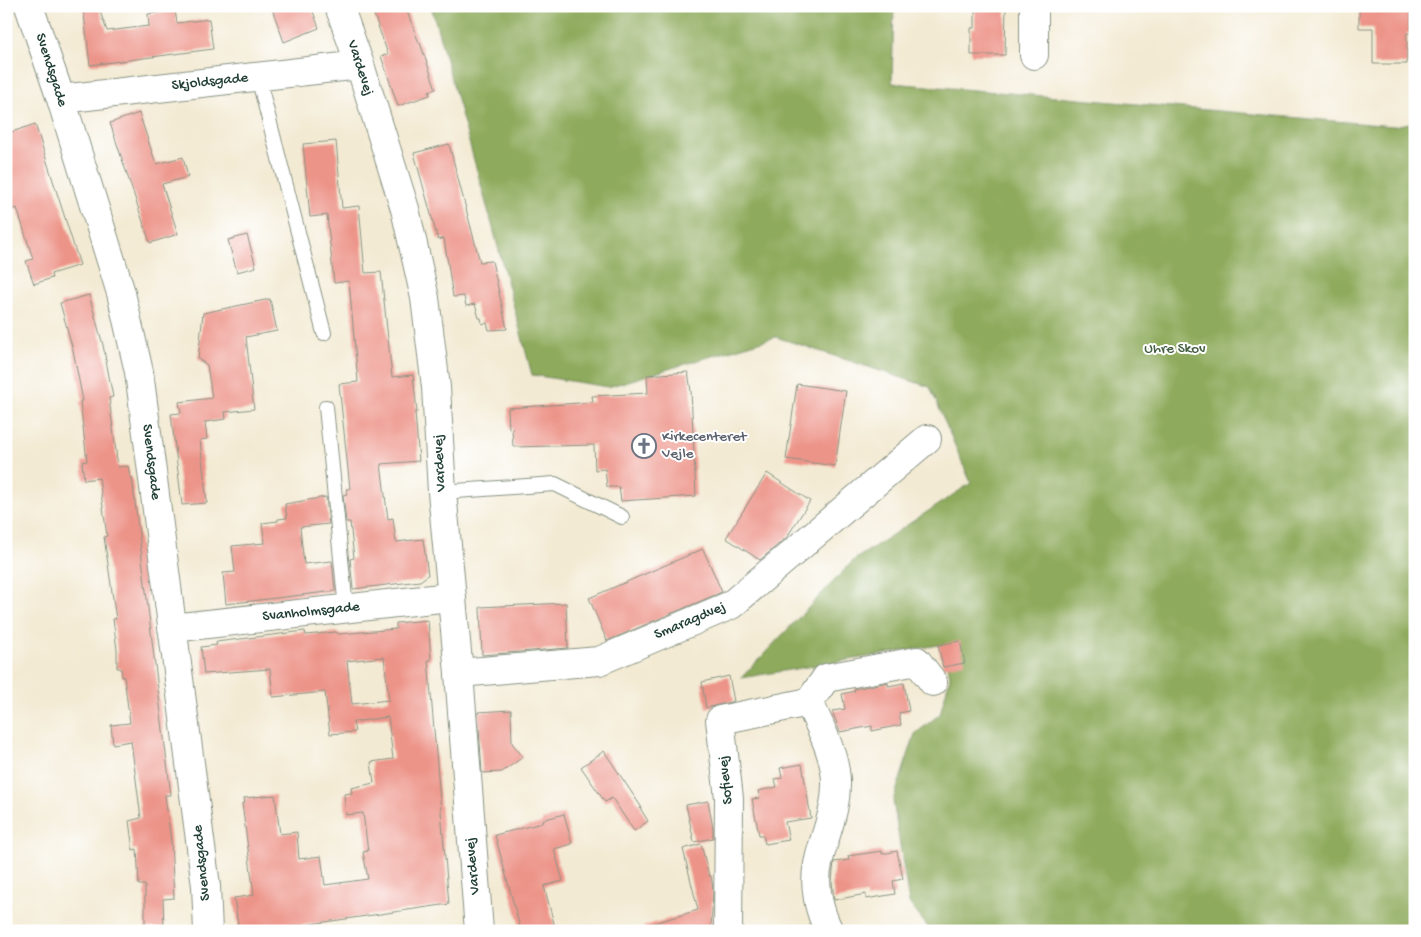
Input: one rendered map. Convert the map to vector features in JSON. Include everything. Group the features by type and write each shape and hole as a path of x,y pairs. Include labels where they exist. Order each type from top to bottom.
{"street":[{"name":"Svendsgade","path":"29,6 61,99 121,294 139,372 206,886 208,931"},
{"name":"Vardevej","path":"339,6 360,65 405,209 425,298 436,387 450,597 459,673 479,931"},
{"path":"1034,6 1034,55"},
{"name":"Skjoldsgade","path":"61,99 360,65"},
{"name":"Smaragdvej","path":"459,673 599,661 731,605 927,440"},
{"name":"Svanholmsgade","path":"172,628 450,597"},
{"path":"829,931 817,895 818,865 834,809 836,780 829,748 809,702 826,678 917,661 933,682"},
{"name":"Sofievej","path":"728,931 729,798 720,720 809,702"}],"lane":[{"path":"258,77 324,333"},
{"path":"326,407 346,608"},
{"path":"442,492 555,484 622,517"}],"green space":[{"name":"Uhre Skov","path":"431,6 894,6 892,83 1393,126 1415,122 1415,931 931,931 909,903 893,801 915,734 940,714 950,677 945,644 741,678 854,560 971,483 930,387 776,337 608,387 532,375"}],"building":[{"path":"83,6 98,6 107,31 149,26 148,14 175,10 177,23 209,19 213,49 90,65"},
{"path":"271,6 311,6 319,28 284,42"},
{"path":"371,6 405,6 436,89 429,91 430,95 398,106 381,56 388,54"},
{"path":"975,6 1006,6 1005,55 971,55 971,28 975,28"},
{"path":"1359,6 1411,6 1411,33 1407,33 1407,64 1373,64 1373,28 1359,28"},
{"path":"139,113 156,164 183,157 188,177 162,184 178,234 150,243 110,123"},
{"path":"35,124 80,265 51,274 52,278 34,284 26,261 33,259 17,208 6,212 6,134"},
{"path":"336,141 342,208 359,206 365,273 381,272 392,377 413,375 419,461 381,464 388,519 393,518 396,542 423,539 428,575 420,581 353,589 350,559 354,558 350,522 346,522 343,495 347,494 346,489 350,489 339,384 358,382 349,281 334,283 327,215 310,217 303,144"},
{"path":"449,144 480,262 492,261 507,329 489,330 487,323 482,324 475,304 466,306 464,296 453,297 444,238 438,240 414,153"},
{"path":"247,235 256,267 237,272 228,240"},
{"path":"89,295 103,345 113,397 109,398 118,467 128,466 130,477 132,477 171,795 165,795 171,842 174,898 163,899 164,928 145,928 145,885 139,885 137,849 133,850 129,821 141,818 131,741 113,744 111,725 130,723 124,677 122,677 121,668 117,668 113,619 116,619 104,537 107,536 99,478 84,480 82,462 87,461 80,401 83,401 73,350 60,303"},
{"path":"270,299 277,331 246,337 254,409 225,412 226,419 205,422 207,439 200,440 207,503 182,505 171,414 181,413 179,402 212,398 207,365 198,359 203,313"},
{"name":"Kirkecenteret Vejle","path":"688,372 691,391 696,496 621,501 619,487 607,487 605,469 595,470 594,445 513,447 512,428 509,429 508,408 593,402 592,396 648,393 647,375"},
{"path":"797,384 846,391 835,466 786,459"},
{"path":"767,473 810,501 787,537 760,560 726,538"},
{"path":"326,497 329,524 300,527 304,564 332,561 335,591 226,604 223,573 235,572 232,546 265,543 262,523 287,518 285,504"},
{"path":"703,549 722,592 607,641 589,598"},
{"path":"566,603 568,648 482,655 480,607"},
{"path":"428,620 431,660 428,660 449,904 263,931 239,931 234,898 254,895 242,803 245,803 244,798 275,795 280,834 297,832 299,859 321,856 325,885 368,879 363,852 368,851 363,813 346,815 344,794 352,793 351,788 374,783 371,762 393,759 388,717 353,722 355,732 330,734 325,692 273,697 270,669 204,674 201,647 217,645 216,642 305,631 306,635 396,629 396,623","holes":["384,657 389,700 352,704 347,661"]},
{"path":"960,641 965,663 943,667 938,645"},
{"path":"729,676 734,701 706,708 702,682"},
{"path":"888,682 888,686 904,683 909,711 899,713 901,725 872,731 872,726 840,732 832,711 845,709 842,694 855,691 854,689"},
{"path":"511,710 512,743 523,757 502,772 482,773 478,712"},
{"path":"604,751 642,808 640,808 648,821 634,831 612,798 605,802 581,767"},
{"path":"802,764 811,818 785,822 789,840 765,844 763,835 759,835 752,799 760,798 758,791 777,787 775,779 782,778 780,768"},
{"path":"708,801 713,838 694,842 686,805"},
{"path":"564,814 572,844 554,849 563,881 544,886 556,931 521,931 495,835 542,823 542,820"},
{"path":"701,844 713,889 711,931 645,931 644,926 698,910 683,849"},
{"path":"882,851 882,854 897,851 903,879 893,881 895,894 866,899 866,894 834,900 832,881 834,862 849,860 848,856"}],"place":[{"name":"Kirkecenteret Vejle","path":"644,446"}]}
